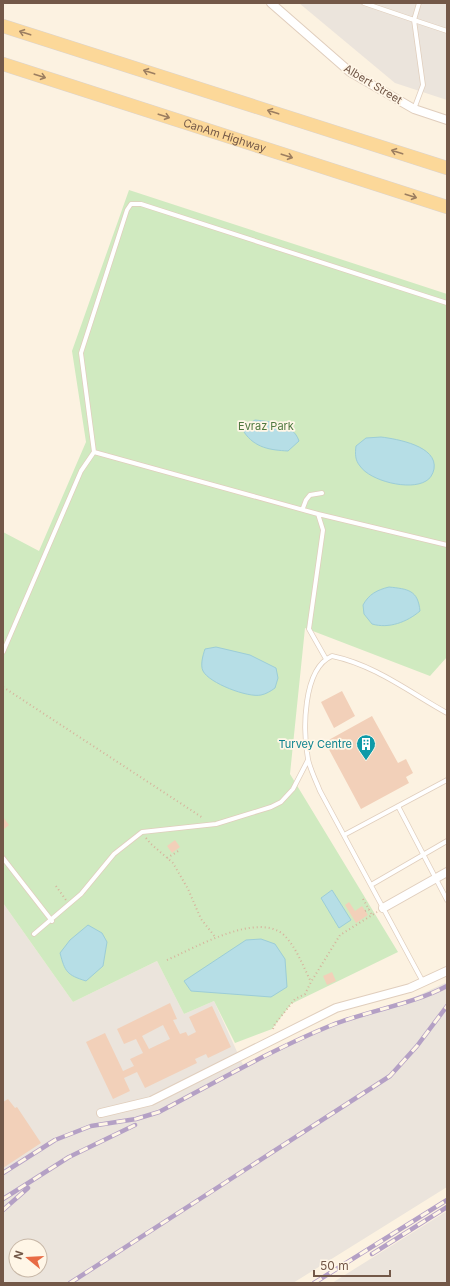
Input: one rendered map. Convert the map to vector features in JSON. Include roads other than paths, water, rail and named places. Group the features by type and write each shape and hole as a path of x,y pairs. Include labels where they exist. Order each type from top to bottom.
{"main road":[{"path":"3,26 447,168"},
{"name":"CanAm Highway","path":"3,64 447,207"}],"street":[{"name":"Albert Street","path":"275,5 350,72 414,109 447,120"},
{"path":"383,908 447,872"},
{"path":"101,1113 151,1101 336,1008 410,988 447,971"}],"lane":[{"path":"364,3 447,31"},
{"path":"414,109 423,84 414,20 419,3"},
{"path":"3,652 81,471 94,452 81,352 127,210 131,204 141,204 447,303"},
{"path":"94,452 303,508 318,514 447,545"},
{"path":"303,508 310,495 322,493"},
{"path":"318,514 323,530 309,629 326,659"},
{"path":"423,982 320,791 308,760 305,718 309,690 313,676 326,659 332,656 352,660 374,670 447,713"},
{"path":"34,934 70,906 114,854 142,832 216,824 271,807 281,802 294,789 308,760"},
{"path":"344,835 447,780"},
{"path":"398,806 447,900"},
{"path":"371,885 447,841"},
{"path":"3,858 52,921"}],"water":[{"path":"255,420 281,424 292,430 299,441 288,451 269,449 258,445 253,442 244,432 247,425"},
{"path":"381,437 406,442 423,449 434,461 434,469 430,478 419,484 401,485 381,480 365,471 358,464 356,459 356,446 366,438"},
{"path":"389,587 411,592 417,599 420,611 398,624 385,626 372,624 364,614 363,605 374,593"},
{"path":"216,647 250,655 276,668 278,678 275,688 261,695 247,694 229,689 207,676 202,669 205,649"},
{"path":"332,890 351,920 339,928 321,898"},
{"path":"88,925 102,933 107,942 103,966 86,981 71,975 65,969 60,953 70,940"},
{"path":"261,939 275,944 285,959 287,987 271,997 191,991 184,981 246,940"}],"railway":[{"path":"3,1173 55,1140 91,1126 136,1119 159,1112 245,1066 310,1034 346,1020 405,1003 433,993 447,986"},
{"path":"70,1283 390,1076 417,1046 447,1006"},
{"path":"3,1199 69,1157 135,1125"},
{"path":"3,1210 28,1188"},
{"path":"314,1283 447,1200"},
{"path":"372,1254 447,1207"}],"place":[{"name":"Turvey Centre","path":"366,761"}],"park label":[{"name":"Evraz Park","path":"266,426"}]}
